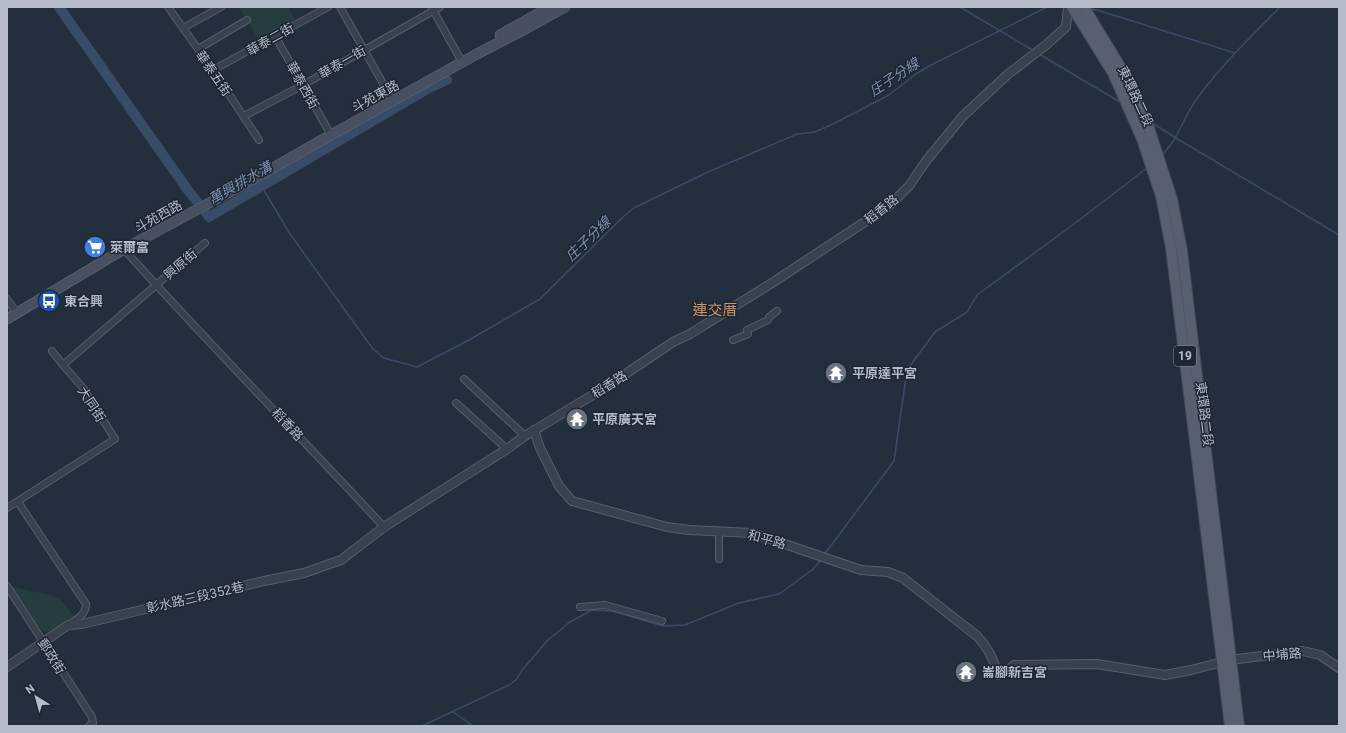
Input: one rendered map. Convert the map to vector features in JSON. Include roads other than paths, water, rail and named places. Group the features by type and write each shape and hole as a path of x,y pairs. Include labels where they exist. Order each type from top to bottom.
{"main road":[{"name":"斗苑東路","path":"196,207 461,60 550,7"},
{"name":"斗苑東路","path":"461,60 527,28 565,7"},
{"name":"東環路二段","path":"1072,7 1120,88 1142,138 1161,196 1171,248 1226,660 1239,726"},
{"name":"東環路二段","path":"1084,7 1127,78 1140,105 1172,199 1183,259 1226,660 1230,726"},
{"name":"斗苑西路","path":"7,319 13,311 122,247 196,207"}],"street":[{"name":"華泰五街","path":"168,7 213,70 259,140"},
{"path":"183,28 221,7"},
{"name":"華泰二街","path":"213,70 328,7"},
{"path":"340,7 391,99"},
{"name":"華泰一街","path":"244,116 303,85 432,9 440,7"},
{"name":"稻香路","path":"122,247 384,527 508,449 534,430 609,385 673,342 690,334 774,281 889,206 909,186 926,161 963,116 1008,75 1046,46 1066,27 1068,7"},
{"path":"432,9 461,60"},
{"path":"198,49 247,20"},
{"name":"華泰西街","path":"275,36 330,132"},
{"name":"興原街","path":"156,285 205,243"},
{"path":"52,351 63,365 156,285"},
{"path":"7,299 13,311"},
{"path":"733,340 748,334 748,330 768,320 769,317 777,312"},
{"name":"大同街","path":"7,508 115,439 83,388 63,365"},
{"path":"464,379 525,436"},
{"path":"456,403 508,449"},
{"name":"和平路","path":"534,430 540,448 560,486 572,501 667,527 719,532 752,533 861,570 888,572 903,578 977,636 990,655 998,675"},
{"path":"18,502 86,604 84,614 68,625"},
{"name":"彰水路三段352巷","path":"7,667 68,625 82,624 304,573 341,560 384,527"},
{"path":"719,532 720,559"},
{"name":"郵政街","path":"7,586 92,717 93,722 89,726"},
{"path":"580,607 605,605 662,621"},
{"name":"中埔路","path":"998,675 1008,671 1014,664 1097,664 1166,675 1191,670 1226,660 1303,651 1320,655 1339,668"}],"waterway":[{"name":"萬興排水溝","path":"59,7 187,189 209,217 429,88 447,80"},
{"name":"庄子分線","path":"960,7 1034,51"},
{"name":"庄子分線","path":"262,187 290,234 373,349 384,358 417,367 469,340 540,299 624,216 634,208 708,172 797,134 815,132 833,124 889,95 929,66 1047,7"},
{"path":"1090,9 1235,53 1280,7"},
{"path":"1162,155 1172,143 1198,97 1235,53"},
{"path":"1039,54 1120,102"},
{"path":"1152,123 1339,235"},
{"path":"824,555 894,461 907,370 935,332 967,312 977,295 1147,168"},
{"path":"422,726 509,685 517,679 522,670 548,640 570,622 592,610 612,611 663,626 685,625 739,603 779,594 812,570 821,560"},
{"path":"453,712 473,726"}],"place":[{"name":"萊爾富","path":"95,247"},
{"name":"東合興","path":"49,301"},
{"name":"平原達平宮","path":"836,373"},
{"name":"平原廣天宮","path":"577,419"},
{"name":"崙腳新吉宮","path":"966,672"}],"district":[{"name":"連交厝","path":"715,310"}]}
